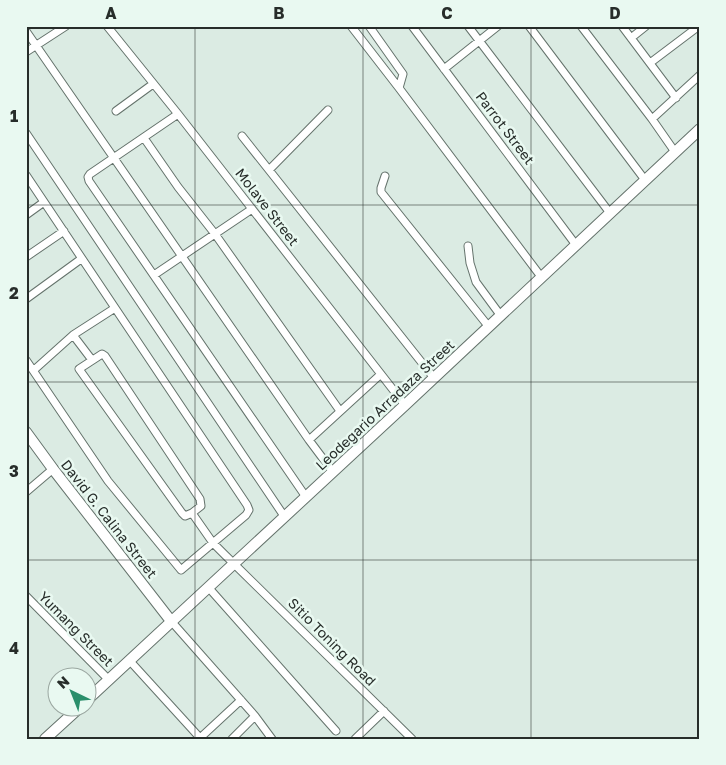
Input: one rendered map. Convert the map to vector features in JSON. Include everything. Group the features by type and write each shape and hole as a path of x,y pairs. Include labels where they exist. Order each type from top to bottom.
{"street":[{"path":"26,52 66,26"},
{"name":"Molave Street","path":"107,26 406,405"},
{"path":"351,26 542,278"},
{"path":"362,26 370,28 403,74 399,88"},
{"name":"Parrot Street","path":"412,26 576,245"},
{"path":"468,26 610,213"},
{"path":"444,69 498,26"},
{"path":"529,26 645,180"},
{"path":"581,26 675,152"},
{"path":"622,26 676,98"},
{"path":"631,38 646,26"},
{"path":"650,63 699,26"},
{"path":"26,30 333,472"},
{"path":"377,61 393,59"},
{"path":"652,119 700,74"},
{"path":"116,111 153,84"},
{"path":"269,170 328,110"},
{"path":"178,114 90,174 88,177 89,181 306,497"},
{"name":"Leodegario Arradaza Street","path":"98,690 700,129"},
{"path":"26,133 284,516"},
{"path":"242,136 434,378"},
{"path":"144,138 178,187 215,234 340,411"},
{"path":"26,175 247,505 249,510 246,515 181,570 108,481 26,360"},
{"path":"385,176 381,192 489,327"},
{"path":"26,215 44,202"},
{"path":"154,275 252,209"},
{"path":"26,257 64,231"},
{"path":"468,246 470,263 476,282 500,316"},
{"path":"26,299 81,259"},
{"path":"34,370 73,335 115,308"},
{"path":"73,335 92,360 104,354 202,503 192,514"},
{"name":"Sitio Toning Road","path":"92,360 80,369 182,513 185,516 192,514 214,543 412,739"},
{"path":"309,440 382,374"},
{"name":"David G. Calina Street","path":"26,432 171,621"},
{"path":"26,492 53,469"},
{"path":"208,587 336,731"},
{"name":"Yumang Street","path":"26,596 109,680"},
{"path":"171,621 242,700 272,739"},
{"path":"129,660 200,738 242,700"},
{"path":"355,739 384,711"},
{"path":"232,739 255,716"},
{"path":"45,739 68,718"}]}
